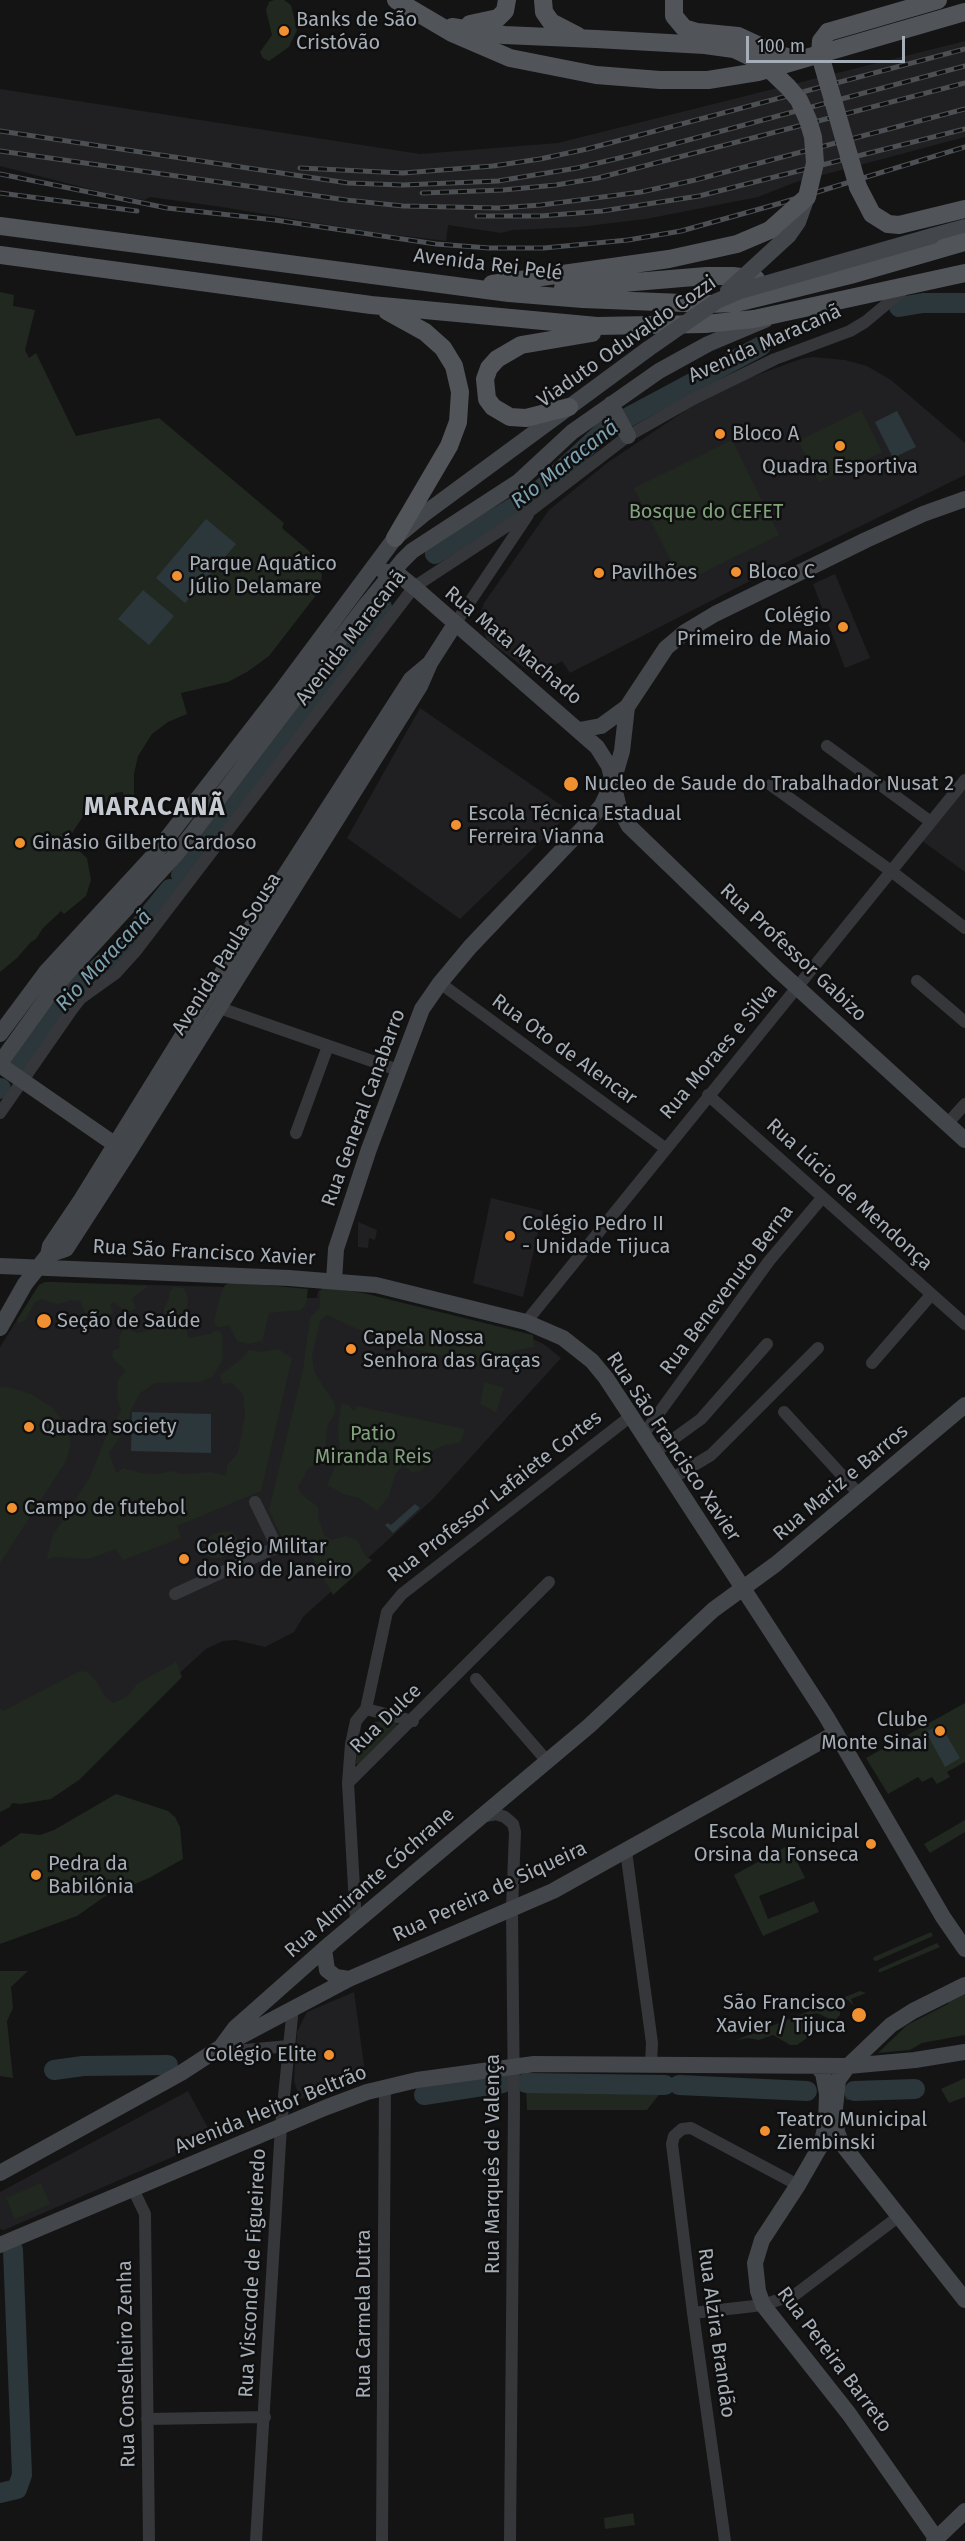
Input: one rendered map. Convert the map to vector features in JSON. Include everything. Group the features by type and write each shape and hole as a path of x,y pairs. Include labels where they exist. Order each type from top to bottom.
{"main road":[{"path":"396,0 438,25 488,50 510,58 555,68 628,78 690,80 726,78 758,72 965,12"},
{"path":"438,25 492,20 505,11 507,0"},
{"path":"543,0 544,12 551,22 590,39"},
{"path":"674,0 674,16 684,28 697,32 738,36 779,55 800,59"},
{"path":"938,0 834,29 828,32 821,41 820,55 858,187 875,217 884,223 898,225 965,209"},
{"path":"438,25 504,35 705,45 734,49 753,57 773,70 799,100 813,137 814,163 807,197 770,230 737,244 669,259 470,287"},
{"name":"Avenida Rei Pelé","path":"0,226 509,292 583,299 724,304 799,288 961,244"},
{"path":"0,255 120,273 371,305 538,322 627,327 705,324 776,315 965,273"},
{"path":"509,292 726,276 799,288"},
{"path":"371,305 412,323 435,338 449,357 459,385 460,411 455,431 442,459 395,538"},
{"path":"569,407 526,418 510,417 493,407 488,399 485,380 489,368 508,351 531,342 627,327"}],"street":[{"path":"717,301 785,240 798,222 807,197"},
{"name":"Viaduto Oduvaldo Cozzi","path":"497,462 569,407 717,301 758,284 965,227"},
{"name":"Avenida Maracanã","path":"0,1064 56,985 178,852 392,572 412,551 518,482 572,432 620,421 695,398 775,359 850,331 912,283"},
{"name":"Avenida Maracanã","path":"0,1113 73,1008 81,998 116,972 135,952 414,587 530,511 688,353 776,315"},
{"name":"Avenida Maracanã","path":"0,1034 46,972 154,855 395,538 424,514 497,462"},
{"name":"Rua General Canabarro","path":"334,1281 336,1249 398,1070 422,1009 440,982 470,947 602,805 613,782 622,751 627,706 666,648 704,620 866,540 923,514 965,499"},
{"name":"Avenida Paula Sousa","path":"0,1328 25,1284 43,1261 66,1249 85,1206 364,763 420,686 430,663 530,511"},
{"path":"366,578 375,572 392,572"},
{"name":"Rua Mata Machado","path":"392,572 414,587 579,730 604,756 613,782"},
{"path":"579,730 601,726 627,706"},
{"path":"827,746 931,822"},
{"name":"Rua Moraes e Silva","path":"526,1322 664,1148 798,988 965,780"},
{"name":"Rua Professor Gabizo","path":"613,782 619,808 629,826 798,988 965,1140"},
{"path":"771,785 891,871 965,928"},
{"path":"917,981 965,1023"},
{"name":"Rua Oto de Alencar","path":"440,982 664,1148"},
{"path":"212,1005 398,1070"},
{"path":"296,1133 328,1046"},
{"path":"0,1064 122,1149"},
{"name":"Rua Lúcio de Mendonça","path":"708,1095 965,1324"},
{"path":"947,1124 965,1104"},
{"name":"Rua Benevenuto Berna","path":"643,1435 769,1261 822,1198"},
{"name":"Rua São Francisco Xavier","path":"0,1266 43,1261 67,1267 376,1285 526,1322 563,1338 592,1361 606,1378 836,1733 943,1917 965,1948"},
{"path":"872,1363 931,1294"},
{"path":"654,1453 701,1419 767,1344"},
{"path":"671,1479 711,1455 818,1348"},
{"name":"Rua Mariz e Barros","path":"742,1588 776,1564 965,1405"},
{"path":"784,1412 860,1495"},
{"name":"Rua Professor Lafaiete Cortes","path":"366,1709 387,1612 402,1594 631,1416"},
{"path":"175,1594 277,1547 255,1502"},
{"name":"Rua Dulce","path":"356,1923 348,1783 413,1721 549,1582"},
{"name":"Rua Almirante Cóchrane","path":"0,2173 217,2050 235,2028 324,1949 590,1726 703,1619 742,1588"},
{"path":"476,1679 547,1761"},
{"path":"348,1783 351,1744 356,1721 366,1709 413,1721"},
{"name":"Rua Pereira de Siqueira","path":"217,2050 350,1978 553,1891 836,1733"},
{"name":"Rua Marquês de Valença","path":"480,1817 496,1814 505,1817 513,1824 515,1832 512,1909 510,2541"},
{"path":"626,1851 652,2043 651,2063"},
{"path":"324,1949 327,1970 336,1977 350,1978"},
{"path":"965,1985 913,2011 891,2025 848,2066 838,2080 835,2108 837,2132 842,2144 965,2300"},
{"name":"Rua Visconde de Figueiredo","path":"256,2541 281,2126 293,2007"},
{"path":"217,2050 288,2046"},
{"name":"Avenida Heitor Beltrão","path":"0,2246 281,2126 385,2087 417,2080 513,2076 651,2063 848,2066 915,2060 965,2052"},
{"name":"Rua Pereira Barreto","path":"816,2066 824,2073 827,2094 826,2124 821,2145 762,2240 756,2275 764,2306 849,2414 935,2539"},
{"name":"Rua Carmela Dutra","path":"382,2541 385,2087"},
{"name":"Rua Alzira Brandão","path":"725,2541 693,2313 672,2144 674,2136 678,2131 691,2128 798,2185"},
{"path":"821,2145 835,2142 842,2144"},
{"name":"Rua Conselheiro Zenha","path":"133,2189 145,2214 149,2541"},
{"path":"693,2313 764,2306 796,2294 898,2217"},
{"path":"147,2419 265,2417"},
{"path":"935,2539 965,2511"}],"shaded area":[{"path":"965,41 965,137 796,182 758,197 646,219 579,227 512,230 501,233 448,225 446,241 371,232 150,197 144,200 105,193 0,166 0,89 420,154 558,143"},
{"path":"813,357 845,360 867,366 891,380 965,443 965,475 783,564 570,673 562,661 536,676 487,640 479,618 484,603 549,510 607,463 698,402 740,381 801,359"},
{"path":"897,411 916,447 893,458 875,422"},
{"path":"206,519 236,544 185,603 156,578"},
{"name":"Colégio Primeiro de Maio","path":"835,574 870,658 845,668 813,584"},
{"path":"143,590 174,616 149,645 118,619"},
{"name":"Escola Técnica Estadual Ferreira Vianna","path":"420,708 571,812 460,919 347,838"},
{"path":"965,789 965,872 921,840"},
{"name":"Colégio Pedro II - Unidade Tijuca","path":"491,1198 543,1211 523,1297 473,1283"},
{"path":"358,1222 377,1230 375,1240 369,1238 368,1248 358,1247"},
{"name":"Colégio Militar do Rio de Janeiro","path":"45,1282 298,1289 304,1298 317,1298 318,1291 322,1289 527,1336 545,1345 561,1358 432,1500 303,1617 294,1632 265,1647 236,1640 223,1641 206,1649 174,1678 0,1794 0,1347 39,1285"},
{"path":"132,1412 211,1414 211,1453 131,1451"},
{"path":"415,1504 420,1508 393,1533 385,1525 388,1523 391,1525"},
{"path":"940,1724 960,1758 945,1767 926,1732"},
{"name":"Colégio Elite","path":"354,1992 366,2079 300,2099 294,2081 297,2032 307,2012"},
{"path":"188,2091 214,2139 4,2230 0,2229 0,2192"}],"green space":[{"name":"Banks de São Cristóvão","path":"284,0 291,5 297,30 289,47 269,61 263,58 260,52 272,35 266,10 269,2"},
{"path":"0,292 14,295 13,306 35,310 25,350 29,358 36,353 76,436 159,418 284,523 282,528 317,560 322,575 317,588 320,590 269,656 228,682 181,693 187,714 168,722 152,734 138,756 134,774 134,799 123,799 123,792 115,793 102,807 89,807 69,838 61,839 64,849 78,850 87,858 91,880 86,896 64,914 61,911 17,958 0,972"},
{"name":"Quadra Esportiva","path":"861,410 882,452 819,482 798,441"},
{"name":"Bosque do CEFET","path":"732,440 779,535 682,583 634,488"},
{"path":"45,1282 148,1286 132,1298 136,1309 126,1312 114,1302 110,1304 113,1313 104,1317 86,1315 80,1301 72,1300 56,1304 42,1299 35,1302 25,1321 18,1323 17,1320 39,1285"},
{"path":"232,1282 308,1289 306,1304 301,1310 269,1313 262,1341 248,1344 237,1341 229,1325 218,1328 214,1322 221,1293 225,1285"},
{"path":"174,1287 184,1288 188,1298 185,1322 188,1338 210,1334 216,1330 222,1333 223,1360 212,1377 200,1382 155,1383 140,1393 130,1412 129,1423 109,1453 116,1473 124,1468 141,1473 210,1472 226,1476 227,1465 238,1453 245,1415 243,1394 232,1383 222,1384 220,1375 243,1358 249,1350 261,1352 278,1349 292,1358 261,1491 177,1526 181,1538 123,1560 116,1549 88,1559 55,1557 47,1559 53,1535 89,1479 106,1437 121,1411 117,1397 118,1380 126,1371 112,1357 113,1350 120,1348 119,1338 124,1328 138,1333 163,1326 164,1308 170,1291"},
{"path":"323,1287 363,1293 533,1335 534,1347 512,1351 490,1366 390,1344 327,1315 320,1321 312,1356 314,1372 335,1404 335,1413 327,1426 325,1458 308,1469 298,1487 301,1494 318,1507 324,1535 331,1540 345,1536 357,1540 365,1556 372,1560 333,1595 305,1544 282,1538 269,1510 303,1370 310,1318 320,1307 320,1293"},
{"path":"484,1382 504,1388 496,1412 480,1404"},
{"path":"8,1387 31,1394 53,1408 67,1428 71,1444 66,1461 0,1563 0,1388"},
{"name":"Patio Miranda Reis","path":"341,1404 348,1405 354,1411 357,1406 465,1429 460,1443 445,1445 433,1450 432,1461 420,1471 412,1472 403,1466 395,1474 389,1496 377,1511 359,1498 346,1495 327,1485 340,1455 338,1429"},
{"path":"224,1531 232,1532 237,1536 236,1549 221,1558 206,1555 205,1542 213,1534"},
{"path":"176,1662 182,1677 79,1780 51,1799 21,1804 12,1803 10,1807 0,1812 0,1708 3,1711 80,1671 87,1672 95,1679 106,1698 113,1703 128,1696 138,1683"},
{"name":"Clube Monte Sinai","path":"965,1703 965,1762 947,1772 950,1777 937,1784 932,1777 922,1782 918,1777 888,1794 866,1758"},
{"path":"395,1721 399,1728 360,1765 356,1764 357,1739 374,1722"},
{"path":"116,1794 168,1811 175,1817 180,1827 183,1859 149,1878 104,1897 77,1916 0,1944 0,1847 21,1833 40,1835 54,1830"},
{"path":"965,1820 965,1832 930,1853 924,1844"},
{"path":"789,1845 805,1878 759,1896 768,1919 814,1901 819,1912 763,1936 734,1875"},
{"path":"931,1932 933,1936 876,1961 873,1960 874,1957"},
{"path":"937,1943 940,1947 878,1972 879,1969"},
{"path":"0,1971 28,1971 11,1987 13,2008 7,2021 13,2078 0,2076"},
{"path":"860,1991 866,1993 851,1999 854,2006 848,2000 840,2003 840,2015 834,2021 817,2013 805,2018 807,2038 797,2045 790,2045 773,2035 759,2040 748,2038 736,2040"},
{"path":"965,1992 965,2035 922,2043 910,2050 878,2053 907,2025 948,2004 951,1998"},
{"path":"965,2078 965,2097 949,2103 941,2089"},
{"path":"921,2081 922,2095 846,2100 844,2095 849,2088 858,2086"},
{"path":"526,2088 662,2091 647,2110 527,2110"},
{"path":"41,2183 50,2204 15,2219 6,2198"},
{"path":"633,2513 635,2525 605,2529 604,2518"}],"waterway":[{"name":"Rio Maracanã","path":"899,307 923,303 965,303"},
{"name":"Rio Maracanã","path":"435,554 536,494 606,429 761,346"},
{"name":"Rio Maracanã","path":"181,875 382,607"},
{"name":"Rio Maracanã","path":"18,1064 71,991 121,949 170,889"},
{"path":"54,2070 83,2066 168,2065"},
{"path":"424,2095 502,2083"},
{"path":"526,2083 665,2085"},
{"path":"679,2085 807,2091"},
{"path":"854,2091 915,2089"},
{"path":"0,2493 17,2489 22,2475 13,2250"}],"railway":[{"path":"300,168 403,173 493,166 540,159 587,149 965,49"},
{"path":"0,131 348,183 403,185 498,181 577,168 632,155 965,66"},
{"path":"422,193 503,190 598,178 965,83"},
{"path":"0,151 346,200 403,206 499,208 641,192 965,109"},
{"path":"477,216 541,216 602,211 699,196 965,129"},
{"path":"0,174 167,208 275,220 436,244 489,248 544,248 628,240 681,231 965,147"},
{"path":"0,193 137,211"}],"place":[{"name":"Banks de São Cristóvão","path":"284,31"},
{"name":"Bloco A","path":"720,434"},
{"name":"Quadra Esportiva","path":"840,446"},
{"name":"Bloco C","path":"736,572"},
{"name":"Pavilhões","path":"599,573"},
{"name":"Parque Aquático Júlio Delamare","path":"177,576"},
{"name":"Colégio Primeiro de Maio","path":"843,627"},
{"name":"Nucleo de Saude do Trabalhador Nusat 2","path":"571,784"},
{"name":"Escola Técnica Estadual Ferreira Vianna","path":"456,825"},
{"name":"Ginásio Gilberto Cardoso","path":"20,843"},
{"name":"Colégio Pedro II - Unidade Tijuca","path":"510,1236"},
{"name":"Seção de Saúde","path":"44,1321"},
{"name":"Capela Nossa Senhora das Graças","path":"351,1349"},
{"name":"Quadra society","path":"29,1427"},
{"name":"Campo de futebol","path":"12,1508"},
{"name":"Colégio Militar do Rio de Janeiro","path":"184,1559"},
{"name":"Clube Monte Sinai","path":"940,1731"},
{"name":"Escola Municipal Orsina da Fonseca","path":"871,1844"},
{"name":"Pedra da Babilônia","path":"36,1875"},
{"name":"São Francisco Xavier / Tijuca","path":"859,2015"},
{"name":"Colégio Elite","path":"329,2055"},
{"name":"Teatro Municipal Ziembinski","path":"765,2131"}],"district":[{"name":"MARACANÃ","path":"155,808"}]}
